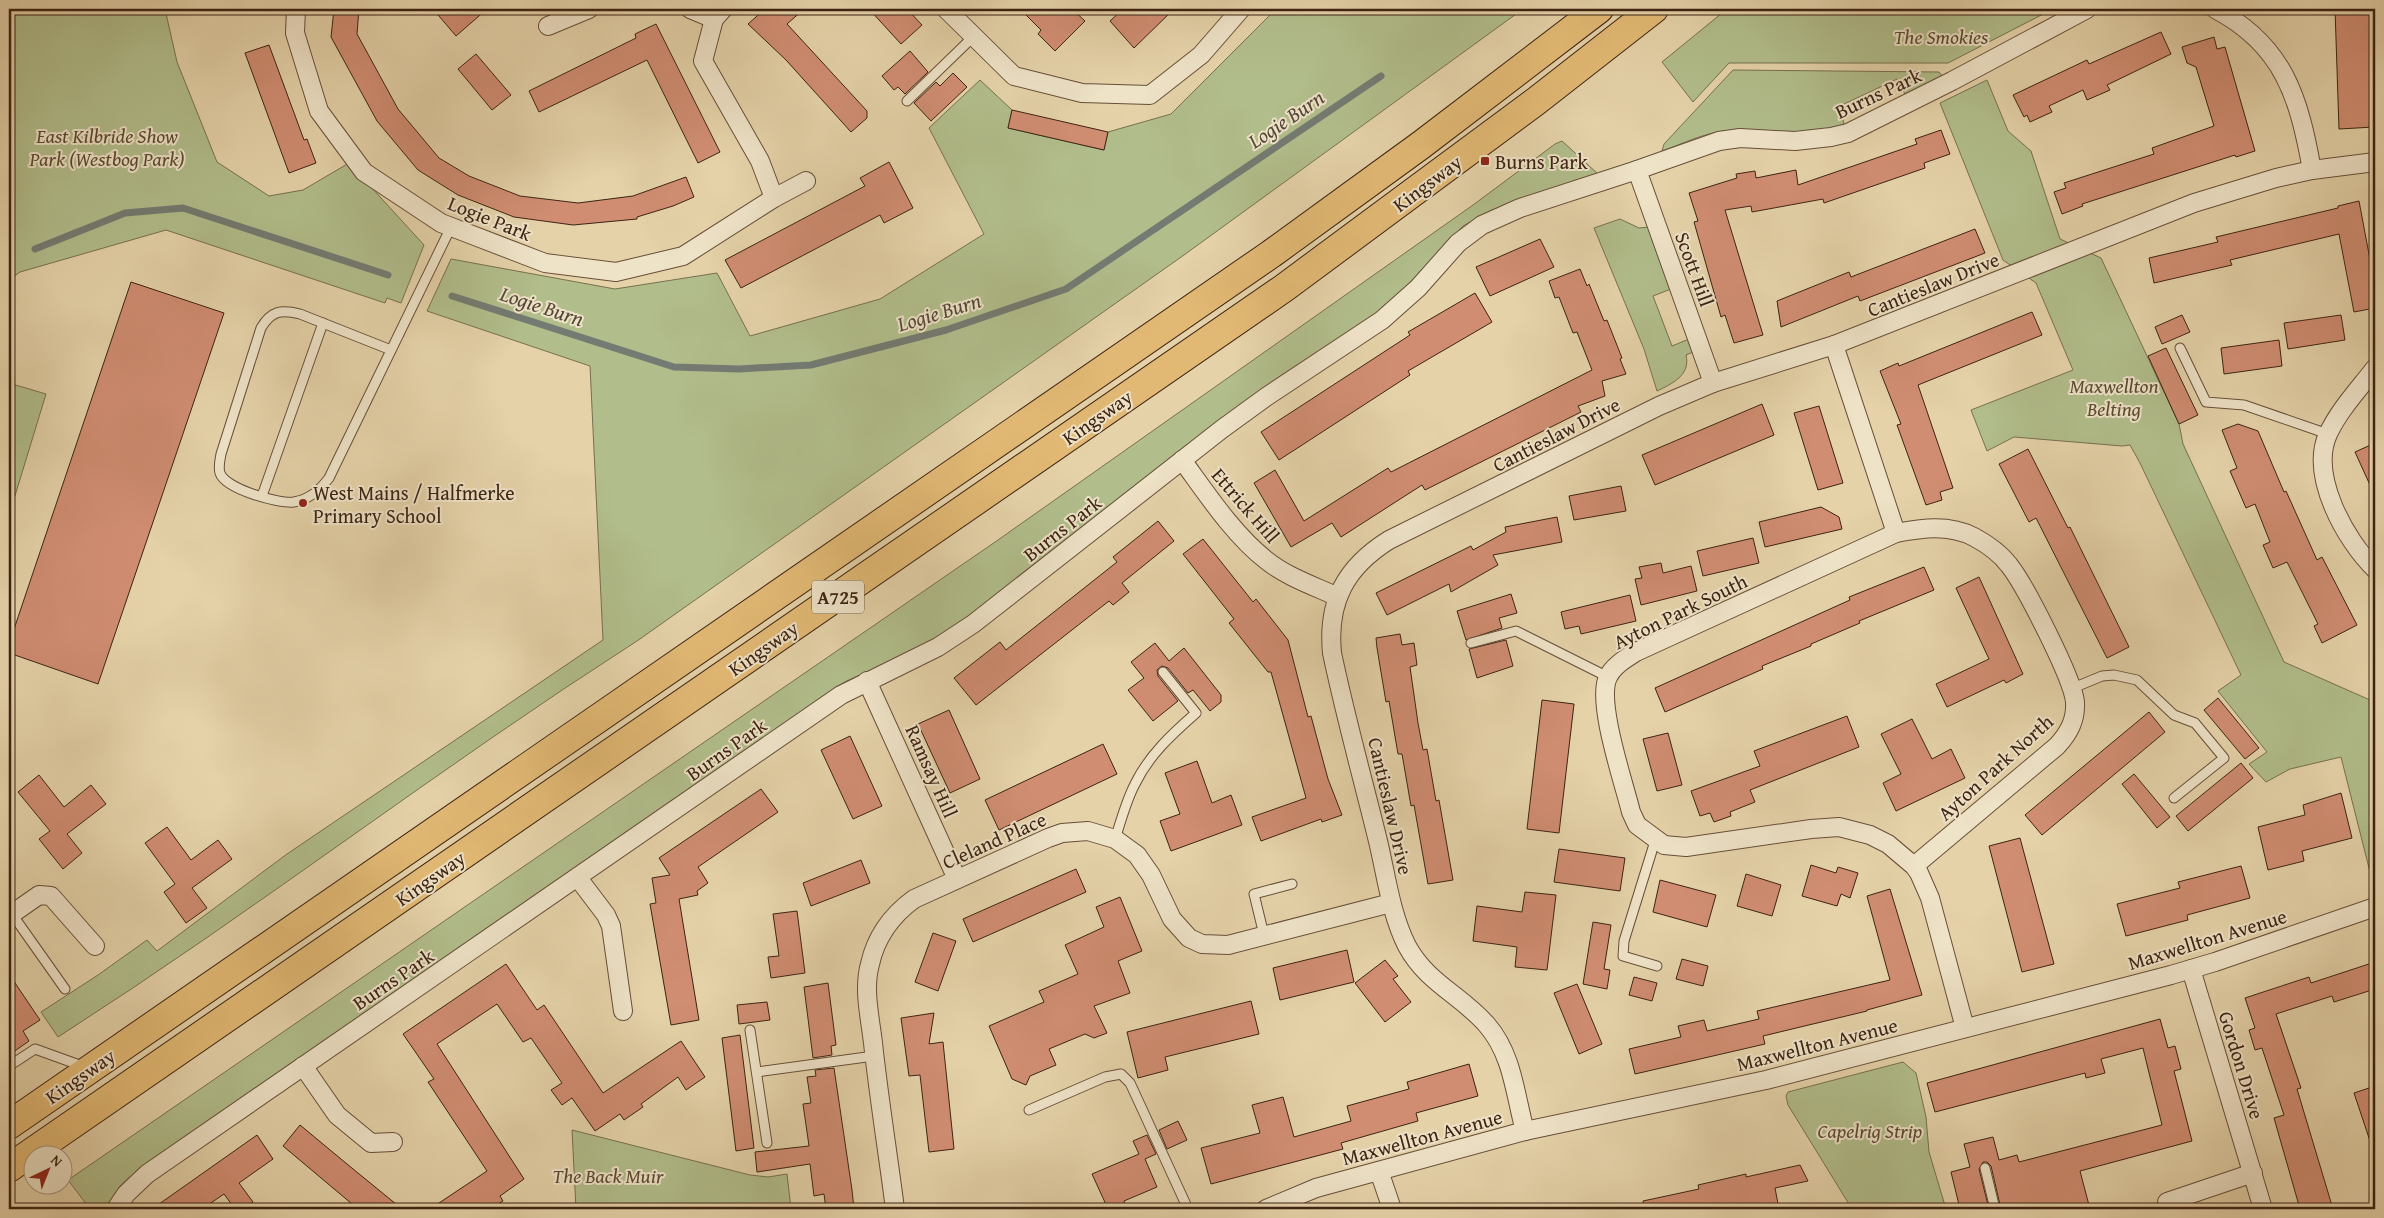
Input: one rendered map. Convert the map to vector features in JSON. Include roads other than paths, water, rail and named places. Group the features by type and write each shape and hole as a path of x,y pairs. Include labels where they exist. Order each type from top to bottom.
{"highway":[{"name":"Kingsway","path":"9,1125 1271,254 1421,146 1599,9"},
{"name":"Kingsway","path":"9,1168 1284,288 1527,108 1654,9"}],"street":[{"name":"Logie Park","path":"296,9 294,33 319,111 364,172 441,223 545,263 616,272 683,256 774,198 806,181"},
{"path":"548,26 589,9"},
{"path":"690,9 718,14 702,61 760,161 774,198"},
{"path":"946,9 1014,76 1082,93 1150,95 1201,56 1241,9"},
{"name":"Burns Park","path":"116,1209 126,1194 147,1174 842,695 867,681 938,648 973,624 1182,460 1266,397 1382,320 1418,288 1458,243 1482,225 1520,208 1719,141 1740,138 1795,141 1848,133 2087,9"},
{"path":"2215,9 2238,22 2258,39 2284,74 2300,113 2312,170"},
{"name":"Cantieslaw Drive","path":"1525,1131 1512,1074 1498,1042 1488,1026 1473,1011 1422,969 1407,945 1391,903 1332,653 1331,623 1338,597 1353,569 1374,549 1389,540 1659,406 1713,382 1834,345 2194,203 2276,178 2312,170 2375,162"},
{"name":"Scott Hill","path":"1637,170 1713,382"},
{"path":"1834,345 1896,533"},
{"path":"2375,368 2328,434 2323,447 2322,462 2328,491 2352,541 2362,556 2375,569"},
{"name":"Ettrick Hill","path":"1182,460 1235,528 1266,560 1283,572 1338,597"},
{"name":"Ayton Park North","path":"1896,533 1918,528 1947,529 1972,536 1996,552 2009,564 2020,581 2073,688 2075,712 2070,730 2065,738 1914,866"},
{"name":"Ayton Park South","path":"1896,533 1622,660 1608,677 1604,702 1631,812 1637,825 1656,841 1664,845 1686,847 1811,829 1838,827 1870,835 1888,844 1914,866"},
{"name":"Ramsay Hill","path":"867,681 957,879"},
{"name":"Cleland Place","path":"895,1209 874,1056 867,980 870,963 882,934 904,906 957,879 1062,833 1088,831 1115,839 1127,846 1145,865 1172,919 1189,938 1202,944 1215,946 1391,903"},
{"path":"1914,866 1930,898 1965,1028"},
{"path":"578,878 606,915 611,926 623,1011"},
{"path":"10,915 39,896 51,896 95,946"},
{"name":"Maxwellton Avenue","path":"1266,1209 1316,1188 1525,1131 1766,1080 2191,969 2375,907"},
{"name":"Gordon Drive","path":"2191,969 2263,1209"},
{"path":"303,1066 337,1115 356,1132 371,1144 393,1142"},
{"path":"1379,1171 1392,1209"},
{"path":"2167,1202 2253,1173"}],"lane":[{"path":"907,101 974,36"},
{"path":"391,350 284,310 274,312 261,328 219,465 220,474 227,484 277,501 294,502 319,491 329,478 451,227"},
{"path":"262,496 323,323"},
{"path":"2180,348 2206,402 2244,405 2328,434"},
{"path":"1471,643 1516,630 1608,677"},
{"path":"1115,839 1134,784 1144,768 1156,751 1196,713 1163,672"},
{"path":"2073,688 2102,676 2126,676 2146,686 2174,715 2195,723 2224,758 2174,798"},
{"path":"1656,841 1624,941 1623,956 1657,966"},
{"path":"1264,935 1254,894 1292,884"},
{"path":"10,915 65,989"},
{"path":"750,1030 767,1143"},
{"path":"9,1066 35,1049 90,1069"},
{"path":"756,1072 874,1056"},
{"path":"1029,1110 1105,1077 1121,1074 1130,1083 1188,1209"},
{"path":"1985,1168 1995,1209"}],"waterway":[{"name":"Logie Burn","path":"452,296 674,367 739,369 811,365 946,330 1066,289 1381,76"},
{"name":"Logie Burn","path":"35,249 125,213 183,208 388,275"}],"place":[{"name":"Burns Park","path":"1485,161"},
{"name":"West Mains / Halfmerke Primary School","path":"303,503"}],"park label":[{"name":"The Smokies","path":"1941,36"},
{"name":"East Kilbride Show Park (Westbog Park)","path":"107,146"},
{"name":"Maxwellton Belting","path":"2114,396"},
{"name":"Capelrig Strip","path":"1870,1130"},
{"name":"The Back Muir","path":"608,1175"}]}
